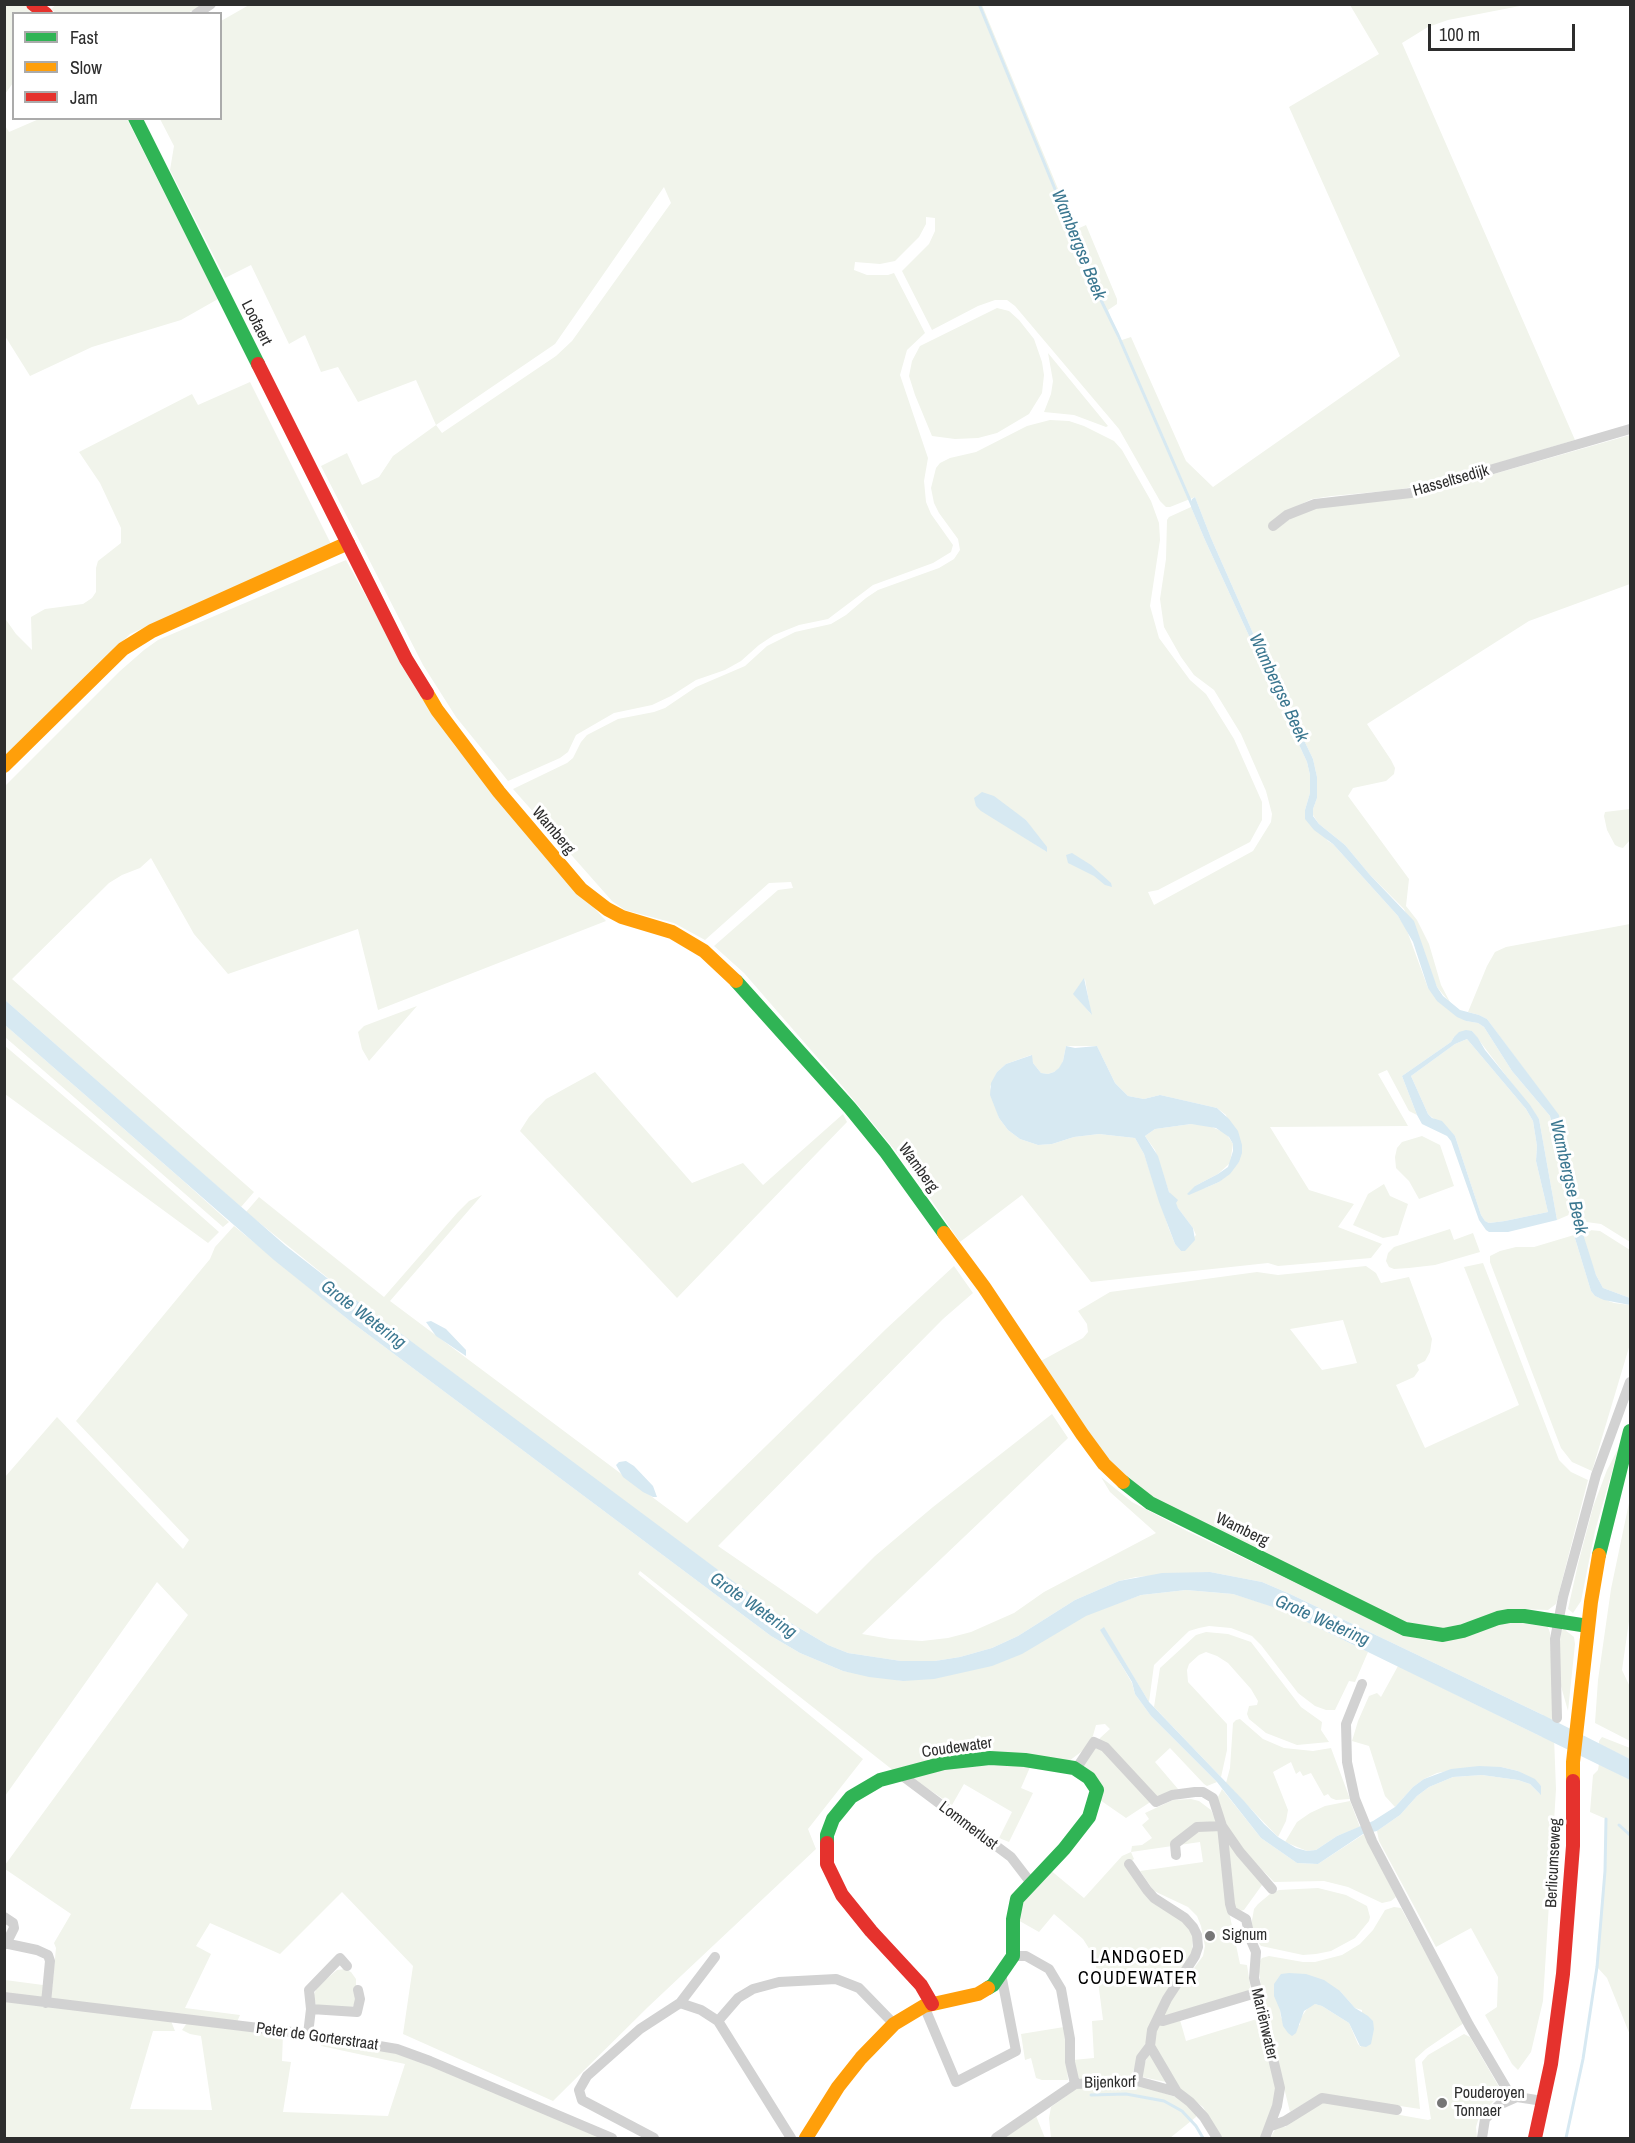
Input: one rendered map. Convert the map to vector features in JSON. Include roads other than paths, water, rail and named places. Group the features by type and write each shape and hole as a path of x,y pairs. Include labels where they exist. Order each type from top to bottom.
{"street":[{"path":"199,12 212,4"},
{"name":"Loofaert","path":"136,120 350,548"},
{"name":"Hasseltsedijk","path":"1273,526 1287,515 1315,504 1411,493 1630,429"},
{"path":"4,766 123,649 152,632 350,548"},
{"name":"Wamberg","path":"350,548 420,682 472,758 515,812 581,889 596,902 622,917 672,932 688,940 720,965 744,990 850,1108 885,1151 1004,1315 1082,1434 1104,1464 1125,1484 1150,1503 1405,1629 1443,1635 1509,1616 1524,1616 1588,1626"},
{"path":"1557,1718 1555,1639 1565,1587 1596,1475 1630,1382"},
{"path":"1588,1626 1598,1559 1630,1431"},
{"name":"Berlicumseweg","path":"1535,2139 1563,1974 1573,1846 1573,1762 1588,1626"},
{"path":"1362,1684 1346,1724 1350,1781 1362,1816 1372,1841 1469,2025 1512,2098"},
{"name":"Mariënwater","path":"1081,1773 1078,1766 1094,1742 1105,1747 1156,1802 1172,1795 1203,1792 1213,1798 1222,1826 1230,1904 1232,1911 1246,1919 1256,1952 1254,1978 1256,1993 1280,2088 1271,2126 1265,2139"},
{"name":"Coudewater","path":"1001,1974 1016,2051 956,2082 921,1985 871,1931 842,1895 827,1864 827,1835 833,1819 851,1797 880,1779 944,1763 990,1758 1025,1760 1074,1768 1081,1773"},
{"path":"806,2139 838,2086 894,2024 928,2005 978,1994 993,1985 1013,1956 1012,1918 1017,1899 1064,1850 1089,1817 1097,1790 1089,1778 1081,1773"},
{"name":"Lommerlust","path":"900,1774 1011,1857 1031,1883"},
{"path":"1176,1855 1175,1844 1197,1827 1222,1826 1240,1852 1272,1889"},
{"path":"1129,1864 1154,1898 1185,1918 1193,1927 1197,1935 1198,1947 1196,1956 1167,2000 1152,2030 1150,2046 1141,2058 1137,2081"},
{"path":"4,1917 13,1923 14,1928 5,1943 48,1955 50,1961 46,2003"},
{"path":"1013,1956 1026,1956 1049,1969 1061,1989 1075,2084"},
{"path":"654,2139 582,2100 579,2090 587,2076 640,2029 680,2003 716,1957"},
{"path":"308,2034 311,2008 309,1990 340,1958 347,1966"},
{"path":"718,2021 738,1998 753,1989 779,1982 836,1979 859,1988 894,2024"},
{"path":"311,2008 357,2012 360,1999 358,1990"},
{"path":"1157,2020 1163,2021 1256,1993"},
{"name":"Peter de Gorterstraat","path":"4,1997 380,2045 415,2055 612,2139"},
{"path":"680,2003 700,2010 718,2021 792,2139"},
{"path":"1150,2046 1177,2092"},
{"name":"Bijenkorf","path":"996,2139 1075,2084 1137,2081 1177,2092 1204,2117 1217,2139"},
{"path":"1482,2139 1485,2119 1499,2105 1512,2098 1523,2097 1543,2101"},
{"path":"1271,2126 1285,2121 1322,2098 1397,2110"}],"water":[{"path":"1195,497 1256,640 1313,759 1317,777 1317,798 1313,816 1319,824 1345,845 1414,921 1437,987 1443,996 1460,1010 1487,1019 1559,1115 1579,1229 1583,1234 1596,1275 1603,1288 1630,1298 1630,1305 1604,1300 1595,1296 1591,1291 1574,1235 1574,1221 1550,1116 1512,1071 1484,1027 1457,1017 1437,1001 1428,988 1413,942 1398,916 1333,844 1314,830 1305,819 1310,793 1307,762 1191,507 1192,499"},
{"path":"982,792 994,796 1026,820 1047,847 1047,852 981,811 976,806 974,798"},
{"path":"1072,853 1091,865 1111,883 1112,887 1068,863 1066,855"},
{"path":"1084,978 1092,1015 1073,994"},
{"name":"Grote Wetering","path":"5,1000 286,1246 784,1619 828,1645 848,1653 901,1661 935,1661 960,1657 992,1648 1018,1636 1075,1600 1119,1581 1162,1573 1210,1572 1262,1582 1290,1594 1543,1715 1630,1759 1630,1780 1282,1610 1233,1594 1186,1590 1141,1595 1086,1616 1022,1654 992,1666 934,1679 903,1681 869,1677 843,1671 800,1653 771,1636 350,1321 274,1260 5,1025"},
{"path":"1472,1031 1539,1119 1557,1220 1508,1232 1486,1230 1479,1220 1451,1141 1447,1136 1422,1124 1417,1115 1402,1076 1451,1042 1459,1032","holes":["1467,1039 1526,1109 1533,1121 1537,1146 1536,1161 1548,1212 1489,1223 1481,1215 1455,1136 1442,1121 1428,1114 1411,1076 1455,1044"]},
{"path":"1066,1046 1075,1048 1097,1046 1115,1083 1128,1096 1144,1099 1160,1095 1217,1108 1238,1131 1242,1153 1239,1162 1230,1174 1219,1182 1189,1195 1187,1194 1195,1186 1228,1167 1233,1151 1233,1144 1229,1137 1216,1128 1191,1124 1155,1129 1145,1136 1158,1156 1169,1192 1178,1200 1176,1203 1178,1208 1193,1228 1195,1240 1185,1251 1181,1251 1175,1244 1144,1154 1135,1138 1099,1134 1038,1145 1020,1139 1008,1130 999,1118 990,1095 991,1083 997,1072 1006,1064 1032,1055 1033,1063 1041,1073 1054,1072 1063,1061"},
{"path":"431,1321 446,1329 466,1350 466,1356 436,1336 426,1322"},
{"path":"626,1461 653,1486 657,1497 643,1492 623,1477 616,1465"},
{"path":"1104,1627 1149,1702 1264,1824 1278,1837 1296,1848 1307,1851 1316,1850 1337,1836 1373,1821 1395,1807 1413,1787 1424,1779 1451,1769 1479,1766 1501,1767 1518,1771 1535,1779 1541,1786 1541,1795 1530,1784 1518,1780 1482,1775 1453,1777 1429,1787 1417,1796 1400,1815 1377,1831 1363,1834 1318,1864 1297,1863 1261,1838 1217,1782 1151,1716 1135,1694 1132,1682 1100,1630"},
{"path":"1281,1974 1306,1974 1324,1980 1340,1991 1355,2008 1373,2021 1371,2044 1366,2047 1360,2046 1349,2023 1315,2004 1304,2011 1296,2033 1292,2036 1288,2033 1283,2026 1274,1996 1274,1984"}],"waterway":[{"name":"Wambergse Beek","path":"979,4 1098,294 1192,505"},
{"path":"1566,2138 1583,2059 1597,1967 1605,1871 1606,1819"},
{"path":"1619,1825 1630,1835"},
{"path":"1091,2095 1126,2094 1164,2101 1182,2111 1196,2126 1203,2138"}],"place":[{"name":"Signum","path":"1210,1936"},
{"name":"Pouderoyen Tonnaer","path":"1442,2103"}],"district":[{"name":"LANDGOED COUDEWATER","path":"1138,1968"}]}
